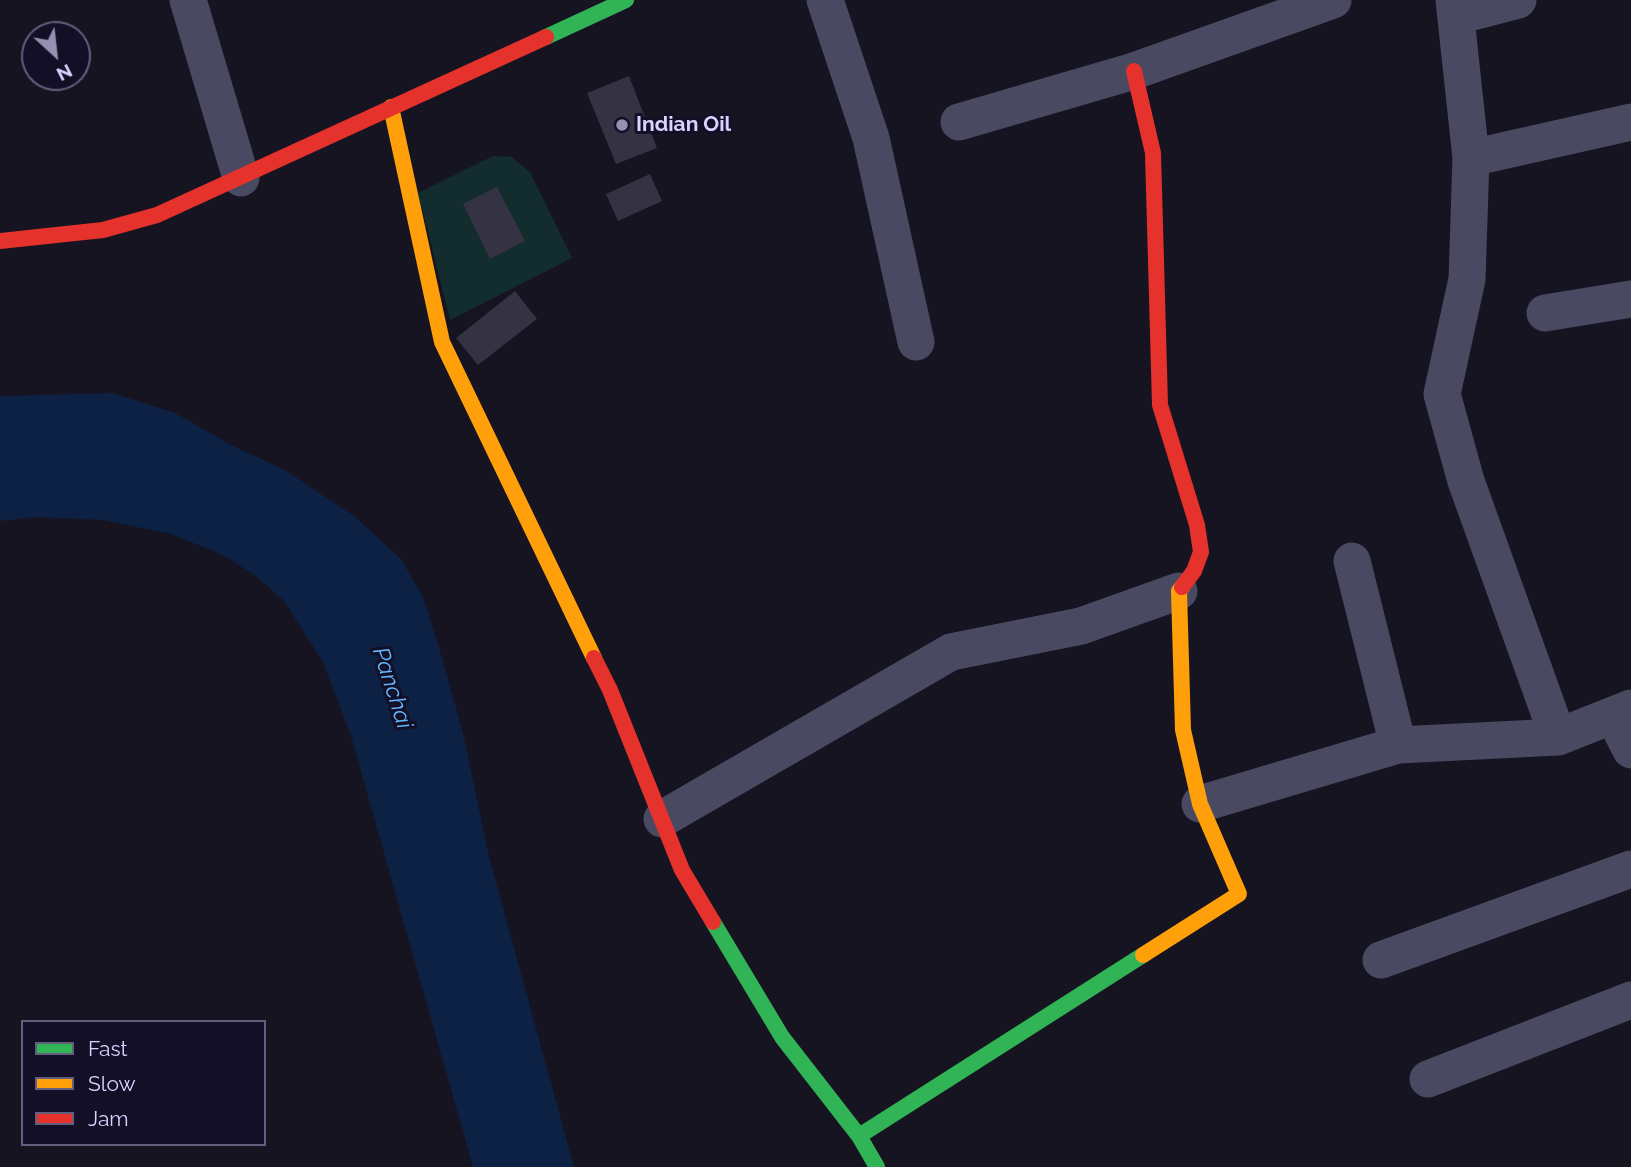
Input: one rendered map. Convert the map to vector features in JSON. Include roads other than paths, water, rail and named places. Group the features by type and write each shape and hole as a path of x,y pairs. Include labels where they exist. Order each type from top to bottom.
{"street":[{"path":"188,0 241,178"},
{"path":"0,241 103,230 157,215 626,0"},
{"path":"825,0 872,138 916,342"},
{"path":"959,122 1135,71 1333,0"},
{"path":"1518,0 1455,8 1471,158 1466,279 1442,394 1466,481 1558,737"},
{"path":"662,819 951,652 1081,626 1179,591 1194,570 1201,552 1197,524 1160,405 1153,153 1135,71"},
{"path":"391,107 442,342 610,690 682,870 782,1037 859,1136 877,1167"},
{"path":"1471,158 1631,122"},
{"path":"1545,313 1631,299"},
{"path":"1352,561 1398,745"},
{"path":"859,1136 1239,894 1200,804 1183,730 1179,591"},
{"path":"1200,804 1398,745 1558,737 1622,712 1631,750"},
{"path":"1381,960 1631,869"},
{"path":"1428,1079 1631,1000"}],"water":[{"name":"Panchai","path":"113,393 175,413 233,446 285,470 354,516 401,559 423,597 438,644 463,733 489,857 574,1167 473,1167 351,736 323,662 284,601 256,576 223,555 171,534 103,520 36,517 0,521 0,396"}],"place":[{"name":"Indian Oil","path":"622,125"}]}
